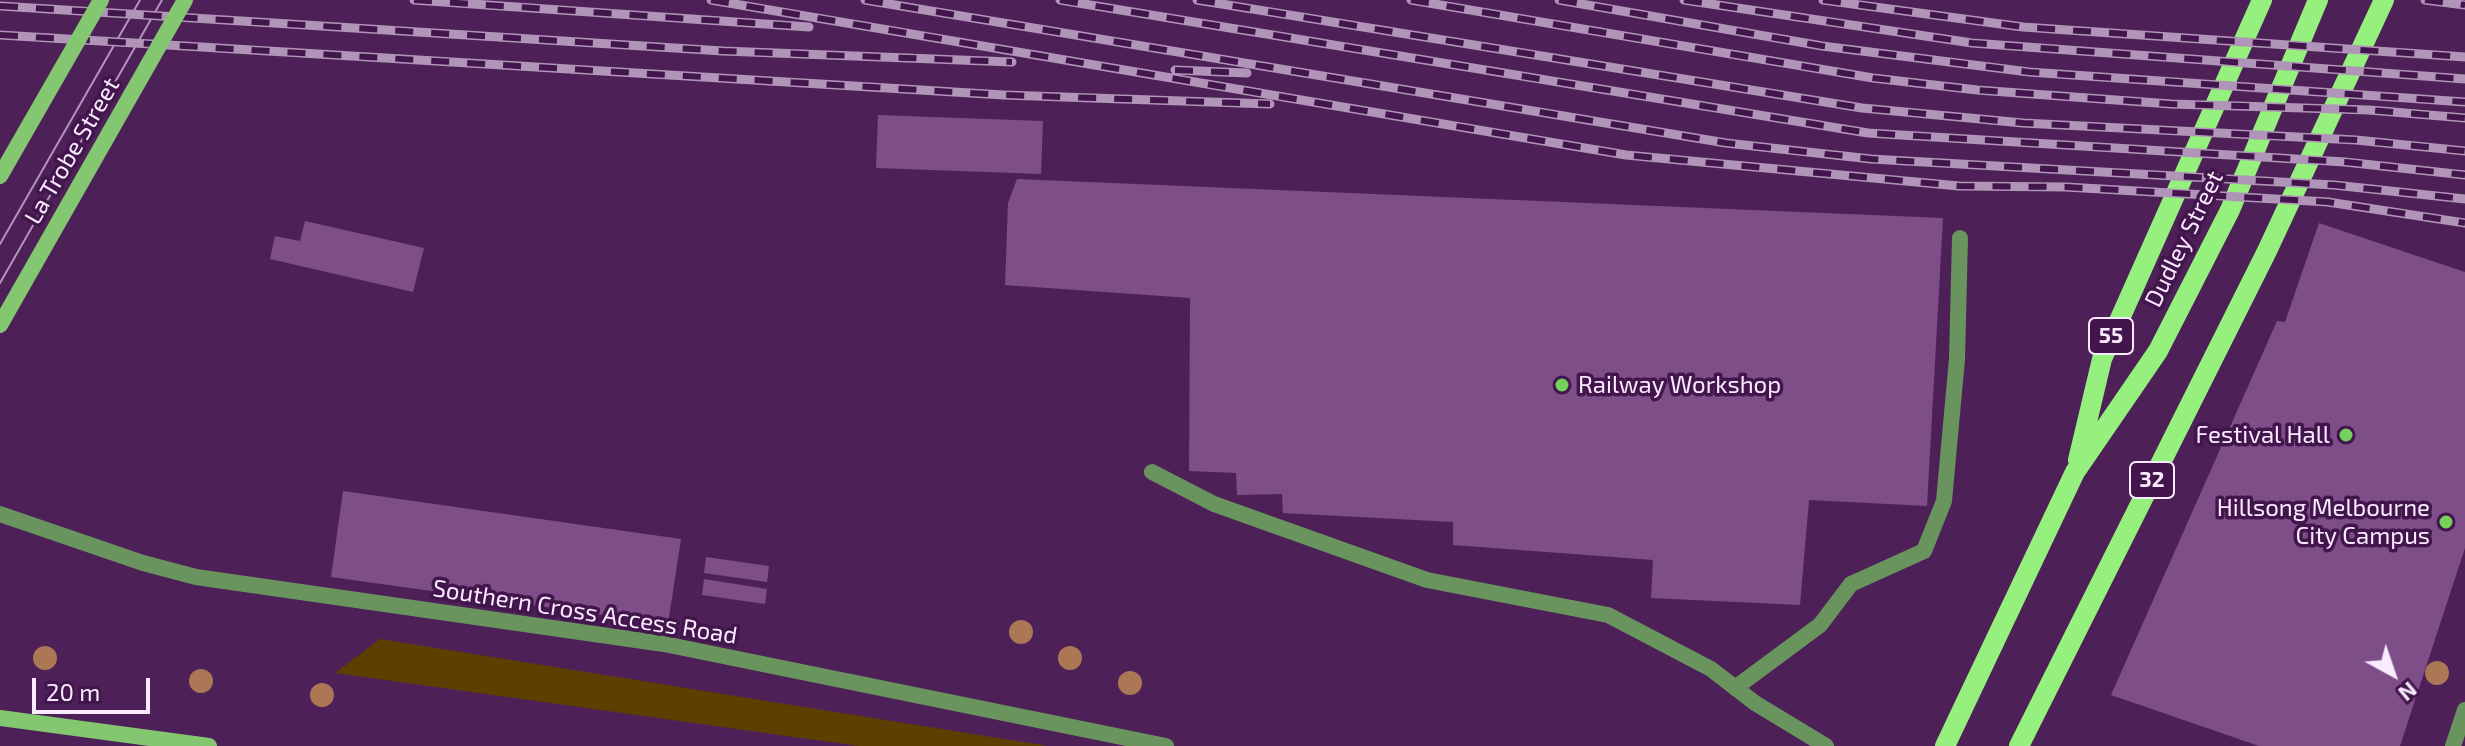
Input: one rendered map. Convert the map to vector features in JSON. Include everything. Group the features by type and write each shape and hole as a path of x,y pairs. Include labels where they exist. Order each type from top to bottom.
{"main road":[{"name":"55","path":"2075,472 2102,359 2262,0"},
{"name":"Dudley Street","path":"1945,746 2075,472 2158,351 2230,210 2318,0"},
{"name":"32","path":"2019,746 2267,251 2384,0"}],"street":[{"name":"La Trobe Street","path":"0,176 101,0"},
{"name":"La Trobe Street","path":"0,325 185,0"},
{"path":"1735,688 1820,625 1851,584 1924,551 1944,501 1957,359 1960,238"},
{"path":"1152,472 1214,504 1427,580 1608,615 1711,669 1735,688 1826,746"},
{"name":"Southern Cross Access Road","path":"0,514 143,563 196,577 664,644 1166,746"},
{"path":"2453,746 2465,710"},
{"path":"0,718 209,746"}],"shaded area":[{"path":"380,639 1048,746 859,746 335,673"}],"building":[{"path":"878,115 1043,121 1041,174 876,168"},
{"name":"Railway Workshop","path":"1017,179 1943,218 1927,506 1809,500 1800,605 1651,598 1653,560 1453,545 1453,522 1283,513 1282,494 1237,495 1236,473 1189,471 1190,298 1005,285 1008,203"},
{"path":"305,221 424,248 413,292 270,259 275,236 300,241"},
{"name":"Festival Hall","path":"2319,223 2465,272 2465,548 2400,746 2259,746 2111,695 2277,321 2285,322"},
{"path":"343,491 681,539 668,624 331,577"},
{"path":"706,557 769,566 767,582 704,573"},
{"path":"704,579 767,589 765,604 702,595"}],"tram line":[{"path":"0,244 140,0"},
{"path":"0,283 162,0"}],"railway":[{"path":"414,0 809,27"},
{"path":"711,0 1626,155 1959,186 2066,187 2328,202 2465,223"},
{"path":"865,0 1726,143 1871,159 2334,185 2465,199"},
{"path":"1060,0 1868,133 2345,162 2465,175"},
{"path":"1197,0 1862,108 2023,123 2356,140 2465,151"},
{"path":"1411,0 1873,78 1977,90 2171,104 2369,110 2465,118"},
{"path":"1559,0 1822,46 2029,72 2465,102"},
{"path":"1684,0 1972,43 2465,79"},
{"path":"1823,0 2023,27 2465,57"},
{"path":"2425,0 2465,5"},
{"path":"0,6 723,51 1012,62"},
{"path":"0,35 1004,95 1270,104"},
{"path":"1175,70 1247,73"}],"place":[{"name":"Railway Workshop","path":"1562,385"},
{"name":"Festival Hall","path":"2346,435"},
{"name":"Hillsong Melbourne City Campus","path":"2446,522"}]}
